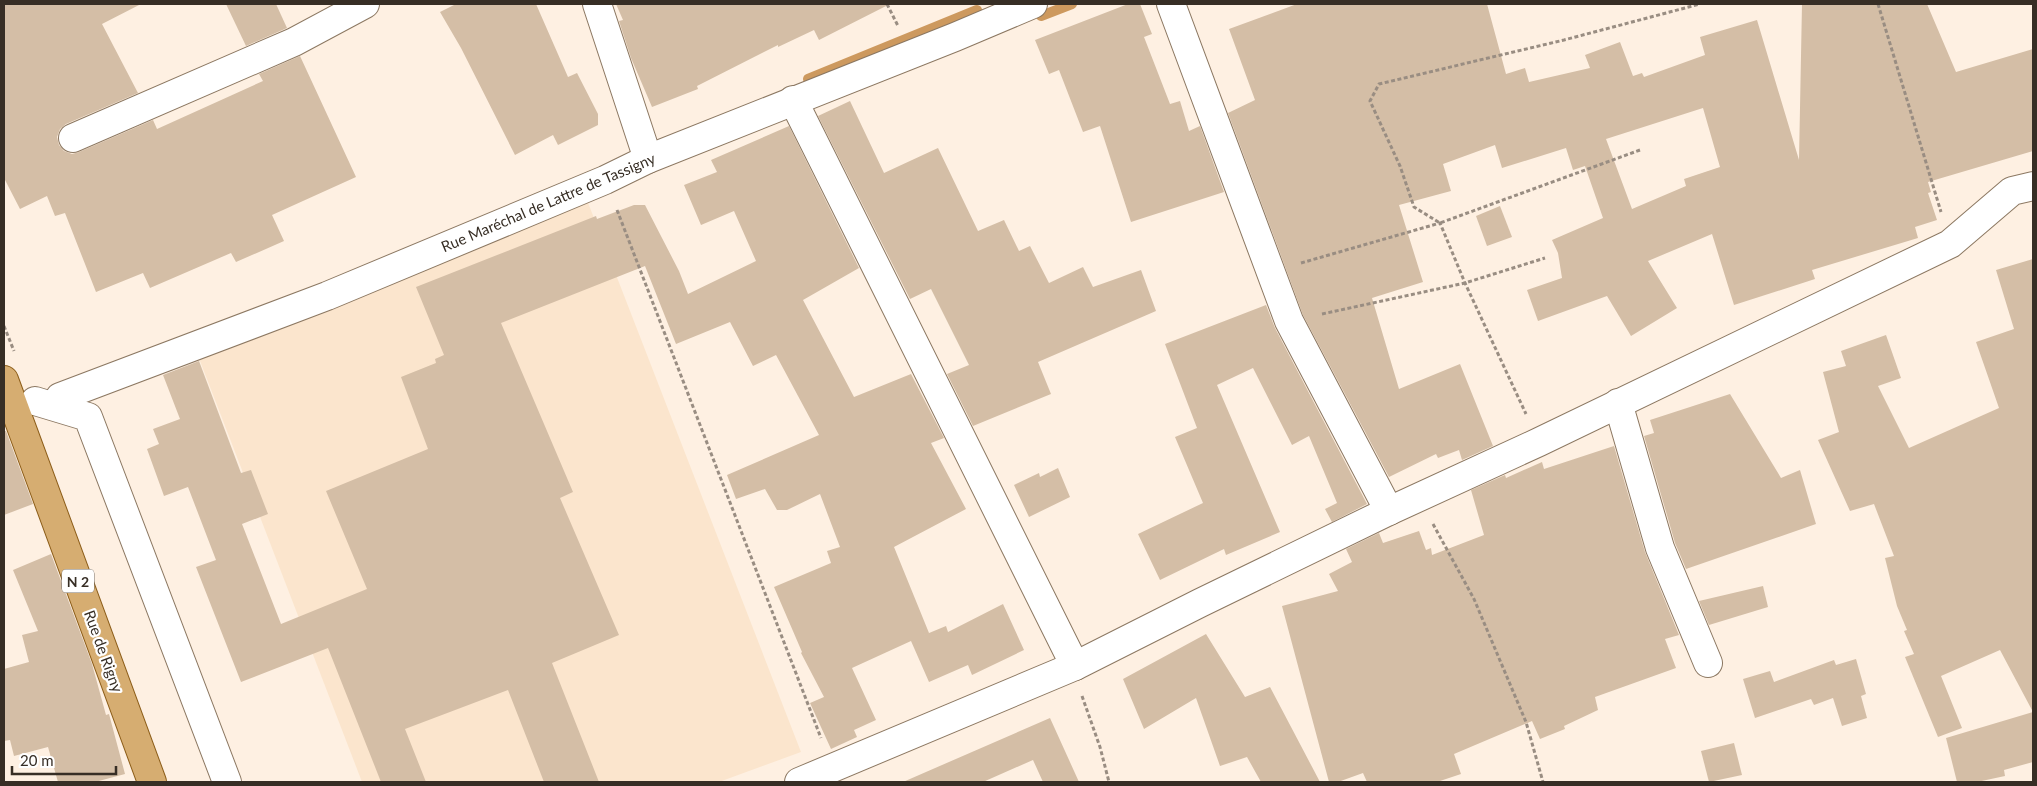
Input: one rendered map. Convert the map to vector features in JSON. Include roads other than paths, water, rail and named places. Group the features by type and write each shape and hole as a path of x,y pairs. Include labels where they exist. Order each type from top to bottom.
{"main road":[{"name":"Rue de Rigny","path":"4,380 29,404 152,782"}],"street":[{"path":"73,138 294,42 365,4"},
{"path":"597,4 648,159"},
{"name":"Rue Maréchal de Lattre de Tassigny","path":"29,404 327,296 604,180 648,159 956,37 1034,4"},
{"path":"1171,4 1289,321 1389,511"},
{"path":"793,100 1075,666"},
{"path":"799,782 1075,666 1389,511 1539,442 1950,244 2012,191 2033,186"},
{"path":"1618,403 1660,548 1708,663"},
{"path":"29,404 88,417 227,782"}],"waterway":[{"path":"1041,16 1072,4"},
{"path":"808,79 977,10"}]}
